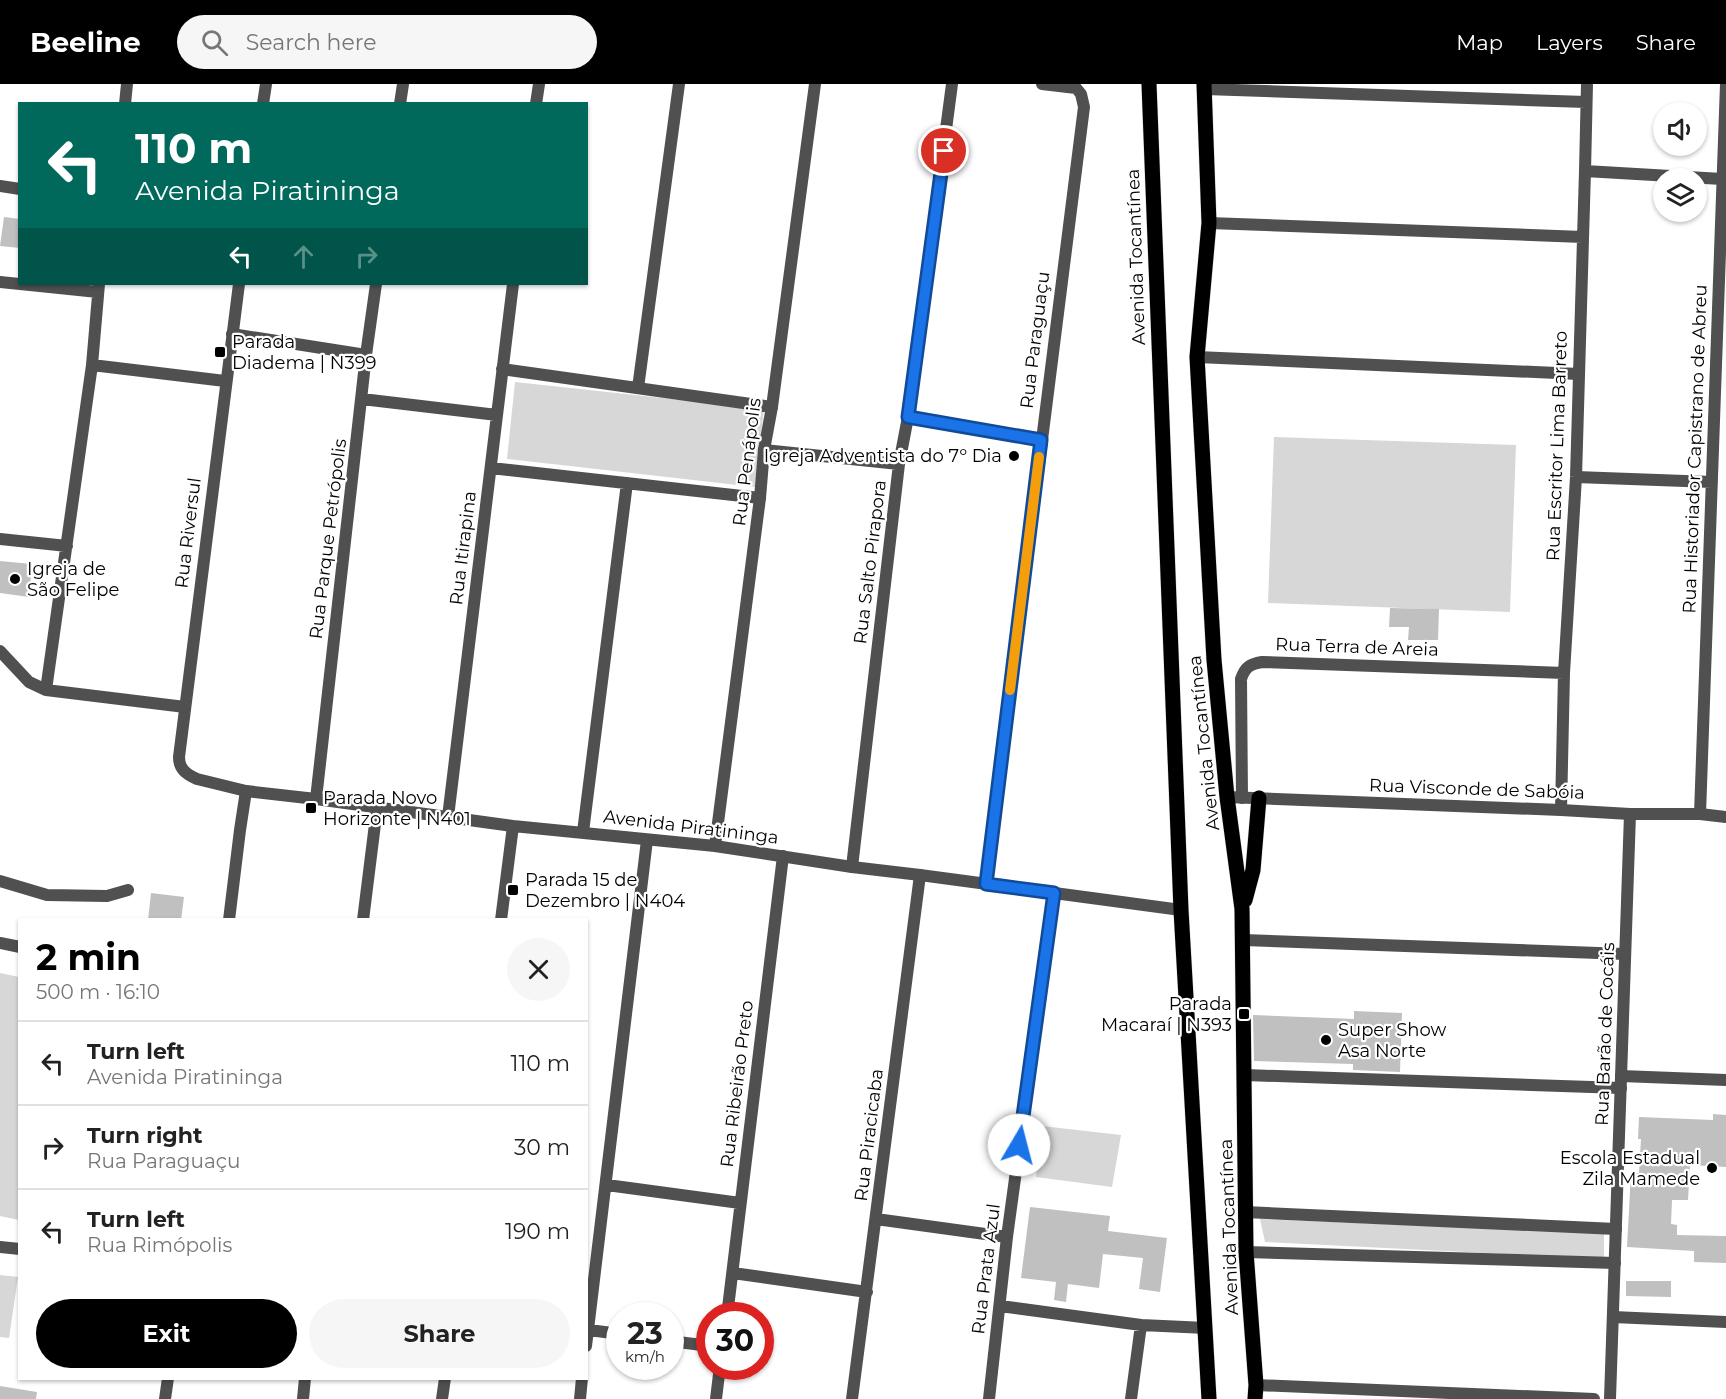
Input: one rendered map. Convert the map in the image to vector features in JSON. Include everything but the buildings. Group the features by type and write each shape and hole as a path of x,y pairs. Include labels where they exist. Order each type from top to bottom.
{"main road":[{"name":"Avenida Tocantínea","path":"1149,84 1181,910 1209,1399"},
{"name":"Avenida Tocantínea","path":"1205,86 1209,223 1197,357 1214,660 1234,797 1242,909 1246,1252 1256,1392"},
{"path":"1242,909 1252,870 1259,798"}],"street":[{"path":"125,102 127,84"},
{"path":"263,102 266,84"},
{"path":"400,102 403,84"},
{"path":"536,102 539,84"},
{"path":"638,388 679,84"},
{"name":"Rua Penápolis","path":"715,846 760,498 764,450 772,406 815,84"},
{"name":"Rua Salto Pirapora","path":"852,867 899,464 908,417 952,84"},
{"name":"Rua Paraguaçu","path":"986,884 1084,107 1081,94 1076,88 1042,84"},
{"name":"Rua Escritor Lima Barreto","path":"1561,810 1564,673 1576,477 1587,84"},
{"name":"Rua Historiador Capistrano de Abreu","path":"1700,814 1712,482 1720,442 1722,178 1726,84"},
{"path":"1205,86 1586,102"},
{"path":"1586,171 1722,178"},
{"path":"0,186 18,189"},
{"path":"1209,223 1583,237"},
{"path":"0,282 18,283"},
{"path":"46,690 92,365 99,288 50,285"},
{"name":"Rua Riversul","path":"196,779 189,776 179,765 179,757 239,285"},
{"name":"Rua Parque Petrópolis","path":"316,799 376,285"},
{"name":"Rua Itirapina","path":"448,817 513,285"},
{"path":"232,334 366,355"},
{"path":"1197,357 1579,374"},
{"path":"92,365 225,381"},
{"path":"502,369 772,406"},
{"path":"362,399 496,415"},
{"path":"908,417 1041,440"},
{"path":"764,450 899,464"},
{"path":"490,468 760,498"},
{"path":"1576,477 1712,482"},
{"path":"584,832 627,483"},
{"path":"0,539 67,546"},
{"path":"0,651 29,682 46,690 185,707"},
{"name":"Rua Terra de Areia","path":"1234,797 1241,679 1244,669 1251,664 1262,662 1564,673"},
{"name":"Avenida Piratininga","path":"196,779 246,791 513,826 715,846 852,867 1181,910"},
{"path":"230,918 246,791"},
{"name":"Rua Visconde de Sabóia","path":"1234,797 1630,814 1700,814 1726,817"},
{"path":"363,918 377,808"},
{"name":"Rua Barão de Cocáis","path":"1610,1399 1630,814"},
{"path":"501,918 513,826"},
{"path":"588,1335 592,1259 607,1185 647,840"},
{"name":"Rua Ribeirão Preto","path":"729,1302 783,856"},
{"name":"Rua Piracicaba","path":"852,1399 920,875"},
{"path":"0,881 47,894 107,896 128,890"},
{"name":"Rua Prata Azul","path":"989,1399 1007,1237 1054,893"},
{"path":"1243,940 1625,954"},
{"path":"0,942 18,946"},
{"path":"1245,1075 1621,1082 1726,1080"},
{"path":"607,1185 740,1203"},
{"path":"1245,1212 1616,1229"},
{"path":"876,1219 1007,1237"},
{"path":"0,1247 18,1249"},
{"path":"1246,1252 1615,1263"},
{"path":"734,1273 867,1292"},
{"path":"1000,1306 1142,1324 1206,1328"},
{"path":"1613,1317 1726,1323"},
{"path":"1131,1399 1142,1324"},
{"path":"589,1330 606,1332"},
{"path":"165,1399 168,1380"},
{"path":"303,1399 305,1380"},
{"path":"442,1399 445,1380"},
{"path":"579,1399 582,1380"},
{"path":"716,1399 718,1380"},
{"path":"1256,1392 1594,1399"}],"shaded area":[{"path":"515,382 764,409 755,487 507,459"},
{"path":"1274,437 1516,445 1510,612 1268,603"},
{"path":"0,973 18,977 18,1220 0,1216"},
{"path":"1042,1126 1121,1135 1112,1187 1036,1177"},
{"path":"1260,1219 1604,1233 1604,1259 1265,1242"},
{"path":"0,1275 18,1277 9,1338 0,1337"}],"slow traffic":[{"path":"1010,690 1039,457"}],"place":[{"name":"Parada Diadema | N399","path":"220,352"},
{"name":"Igreja Adventista do 7º Dia","path":"1014,456"},
{"name":"Igreja de São Felipe","path":"15,579"},
{"name":"Parada Novo Horizonte | N401","path":"311,808"},
{"name":"Parada 15 de Dezembro | N404","path":"513,890"},
{"name":"Parada Macaraí | N393","path":"1244,1014"},
{"name":"Super Show Asa Norte","path":"1326,1040"},
{"name":"Escola Estadual Zila Mamede","path":"1712,1168"}],"route":[{"path":"944,151 908,417 1041,440 986,884 1054,893 1019,1145"}]}
